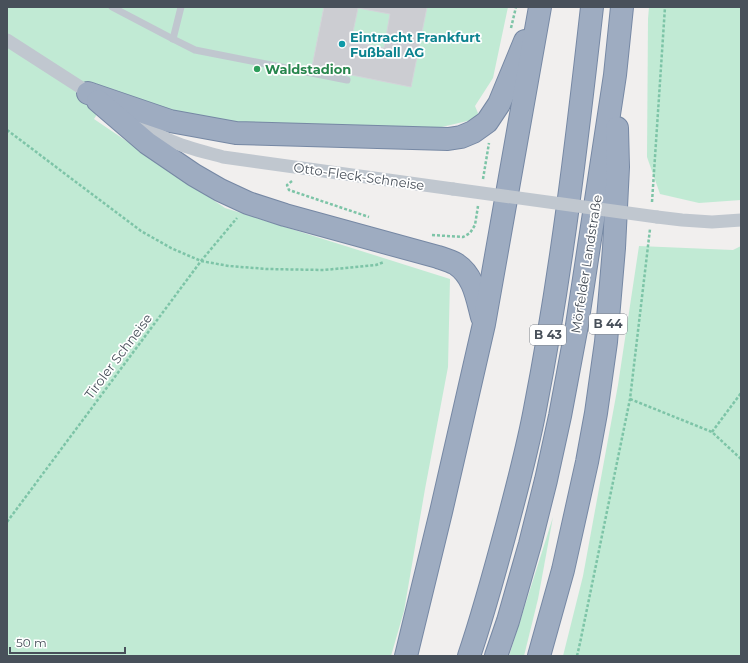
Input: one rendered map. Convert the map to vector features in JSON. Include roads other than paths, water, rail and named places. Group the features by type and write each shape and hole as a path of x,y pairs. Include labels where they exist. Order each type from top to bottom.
{"highway":[{"path":"88,93 170,121 236,133 448,140 473,132 487,122 499,104 540,7"},
{"path":"406,656 443,504 484,324 540,7"},
{"name":"Mörfelder Landstraße","path":"469,656 504,538 535,409 558,279 592,7"},
{"name":"Mörfelder Landstraße","path":"496,656 508,621 530,544 560,416 578,317 615,75 622,7"},
{"name":"B 44","path":"539,656 563,570 587,462 596,413 606,342 614,248 618,167 615,75"},
{"path":"88,93 147,143 194,175 220,190 248,203 285,215 438,257 456,264 468,275 475,290 484,324"}],"street":[{"name":"Otto-Fleck-Schneise","path":"7,40 88,93 148,129 169,140 224,157 453,189 654,222 682,220 712,222 741,220"}],"lane":[{"path":"112,7 195,50 347,80"},
{"path":"173,39 181,7"}],"place":[{"name":"Eintracht Frankfurt Fußball AG","path":"342,44"},
{"name":"Waldstadion","path":"257,69"}]}
